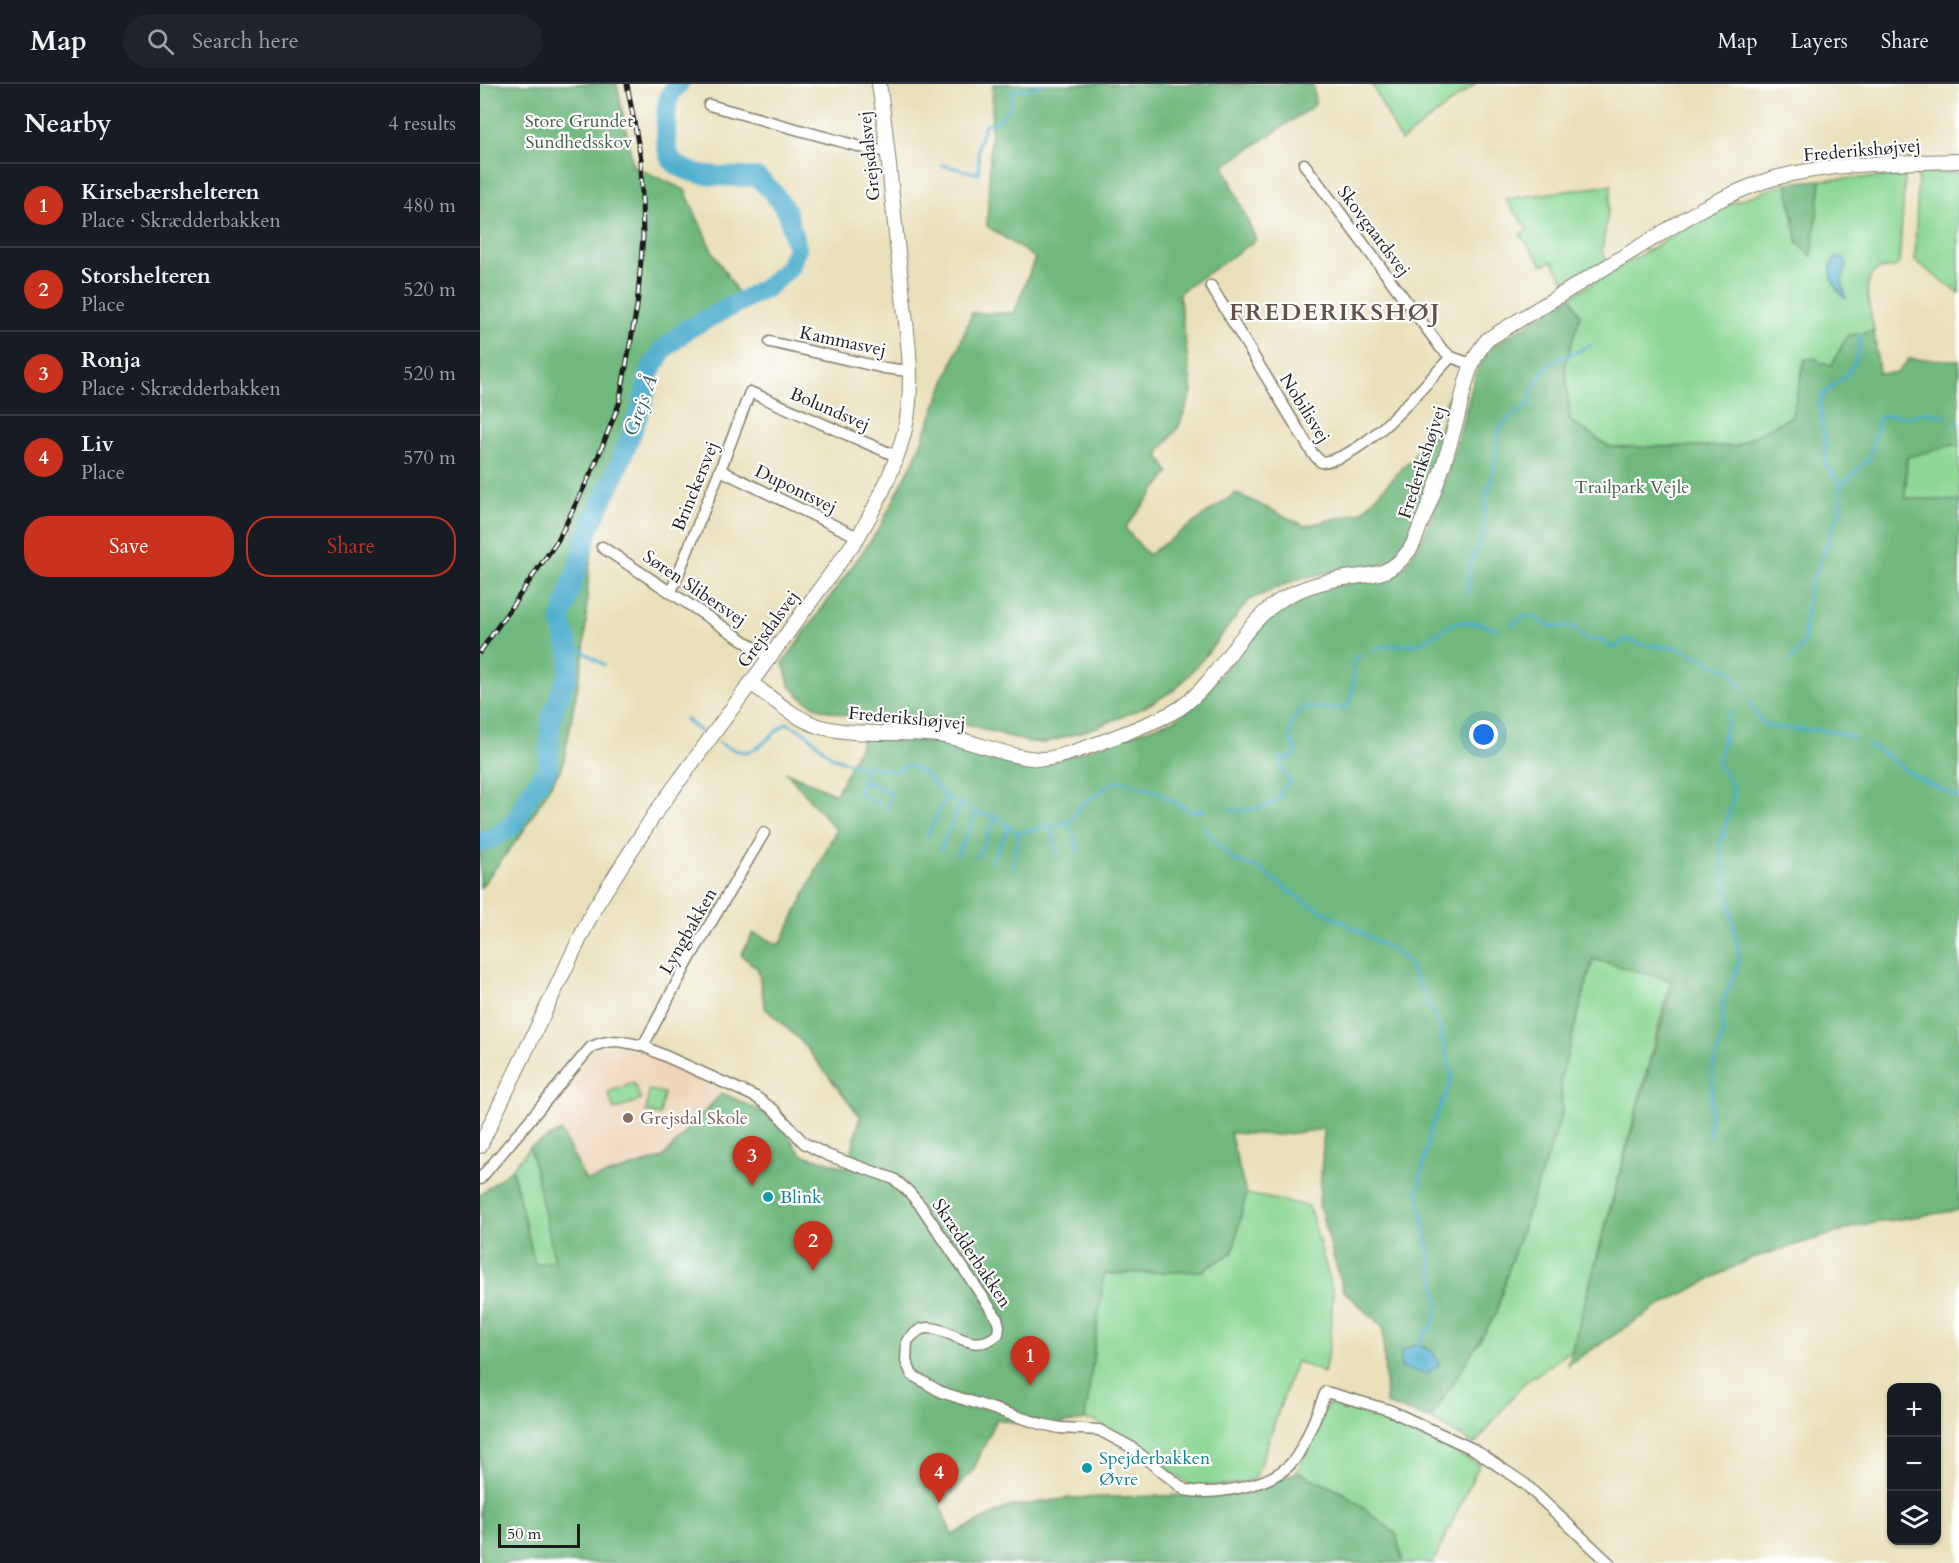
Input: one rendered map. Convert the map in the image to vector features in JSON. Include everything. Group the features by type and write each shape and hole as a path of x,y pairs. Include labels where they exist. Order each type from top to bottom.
{"street":[{"name":"Grejsdalsvej","path":"480,1146 595,907 656,812 858,537 879,501 897,456 905,428 909,371 879,84"},
{"path":"709,105 872,150 887,151"},
{"name":"Frederikshøjvej","path":"751,683 791,713 820,726 850,732 938,735 1022,756 1045,759 1068,754 1177,710 1196,695 1256,620 1280,600 1310,586 1340,579 1372,576 1386,572 1398,564 1410,549 1433,497 1471,364 1477,351 1488,339 1703,208 1737,192 1775,178 1817,169 1959,162"},
{"name":"Skovgaardsvej","path":"1304,164 1441,348 1451,357 1471,364"},
{"name":"Nobilisvej","path":"1211,286 1321,462 1348,453 1370,439 1451,357"},
{"name":"Kammasvej","path":"770,342 884,368 909,371"},
{"name":"Bolundsvej","path":"750,392 897,456"},
{"name":"Brinckersvej","path":"670,592 750,392"},
{"name":"Dupontsvej","path":"720,470 858,537"},
{"name":"Søren Slibersvej","path":"602,547 770,658"},
{"name":"Lyngbakken","path":"643,1046 690,958 764,833"},
{"name":"Skrædderbakken","path":"480,1179 591,1047 607,1040 624,1041 643,1046 756,1097 774,1110 804,1143 827,1155 896,1180 921,1206 997,1318 999,1326 998,1334 987,1342 974,1343 934,1329 920,1329 907,1341 906,1361 912,1375 941,1392 1041,1424 1060,1428 1099,1430 1131,1448 1185,1490 1196,1492 1233,1490 1281,1473 1296,1459 1326,1392 1389,1410 1475,1450 1524,1484 1609,1563"}],"shaded area":[{"name":"Grejsdal Skole","path":"608,1045 647,1054 705,1081 722,1093 662,1158 586,1181 561,1131 553,1104 581,1066 598,1048"}],"green space":[{"name":"Store Grundet Sundhedsskov","path":"480,84 617,84 633,166 685,190 711,249 746,306 675,344 659,365 647,407 597,525 589,569 584,652 563,765 522,833 480,888"},
{"path":"993,84 1313,84 1315,105 1224,166 1256,240 1179,293 1192,392 1179,426 1158,454 1169,473 1125,528 1148,555 1236,493 1305,526 1362,512 1442,425 1447,400 1457,381 1459,384 1431,482 1403,547 1389,562 1364,571 1330,572 1295,580 1249,600 1176,689 1143,708 1094,728 1045,743 1028,742 960,722 852,717 821,709 804,700 790,686 783,663 879,529 915,458 972,313 1014,313 1035,258 987,226"},
{"path":"1372,84 1475,84 1401,141"},
{"path":"1959,172 1959,293 1915,261 1918,173"},
{"path":"1905,176 1899,263 1894,268 1881,269 1873,273 1867,289 1874,331 1847,336 1832,365 1805,359 1792,416 1736,446 1610,447 1570,421 1565,364 1580,316 1571,296 1721,207 1787,183 1798,243 1812,256 1821,180"},
{"path":"1821,180 1812,256 1798,243 1787,183"},
{"path":"1612,185 1602,251 1607,260 1565,282 1552,261 1543,265 1520,235 1528,229 1505,199"},
{"name":"Trailpark Vejle","path":"1571,296 1580,316 1565,364 1570,421 1610,447 1736,446 1792,416 1805,359 1816,358 1822,364 1832,365 1847,336 1874,331 1879,373 1897,373 1909,359 1959,360 1959,446 1953,445 1907,457 1905,498 1959,501 1959,1210 1861,1225 1749,1259 1654,1309 1568,1365 1673,981 1593,959 1561,1078 1562,1114 1510,1264 1496,1314 1430,1419 1386,1404 1383,1327 1343,1290 1319,1205 1324,1129 1280,1135 1230,1133 1246,1194 1233,1252 1202,1271 1104,1274 1085,1420 1039,1427 996,1419 973,1471 940,1505 952,1535 1008,1507 1070,1498 1240,1494 1297,1472 1344,1493 1396,1534 1403,1563 480,1563 480,1194 512,1169 535,1264 555,1261 530,1147 561,1131 586,1181 662,1158 722,1093 776,1118 801,1154 848,1168 860,1116 801,1041 765,1008 758,969 741,955 753,933 780,945 836,830 786,772 836,794 863,739 901,739 961,745 1043,765 1174,720 1193,707 1264,622 1295,599 1329,587 1387,577 1398,573 1407,564 1425,532 1442,490 1476,372 1491,347"},
{"path":"1953,445 1959,446 1959,501 1905,498 1907,457"},
{"path":"1593,959 1671,980 1572,1350 1523,1384 1475,1444 1430,1419 1496,1314 1510,1264 1562,1114 1561,1078"},
{"path":"634,1083 641,1100 614,1110 608,1092"},
{"path":"649,1090 664,1093 660,1115 646,1112"},
{"path":"530,1147 556,1261 535,1265 512,1169"},
{"path":"1246,1194 1309,1206 1333,1292 1330,1342 1324,1373 1296,1361 1255,1479 1229,1485 1194,1487 1096,1421 1085,1420 1104,1274 1202,1271 1233,1252"},
{"path":"1341,1401 1395,1421 1479,1465 1433,1563 1403,1563 1396,1534 1344,1493 1297,1472 1321,1416 1328,1405"}],"water":[{"path":"1836,258 1844,258 1847,264 1842,281 1846,299 1832,280 1831,268"},
{"path":"1418,1344 1433,1352 1439,1365 1426,1374 1401,1368 1401,1351"}],"waterway":[{"name":"Grejs Å","path":"480,842 491,839 513,825 532,790 548,768 551,718 568,674 570,655 561,619 591,524 615,475 642,406 649,373 663,350 686,330 766,288 789,268 797,248 786,210 772,191 757,177 711,176 687,170 678,166 671,159 666,141 666,112 672,92 679,84"},
{"path":"942,165 979,174 978,145 985,124 996,123 1012,105 1012,91 1041,84"},
{"path":"1841,486 1827,466 1820,403 1824,394 1849,371 1855,362 1859,335"},
{"path":"1469,594 1469,568 1484,531 1486,497 1494,470 1499,429 1513,415 1527,407 1531,392 1546,366 1591,345"},
{"path":"1791,661 1805,642 1804,631 1809,588 1828,543 1831,529 1841,511 1841,486 1869,459 1879,418 1887,415 1910,417 1926,412 1946,417"},
{"path":"1512,625 1521,617 1533,616 1551,626 1572,626 1588,640 1599,638 1610,647 1616,648 1622,641 1632,640 1642,645 1679,648 1733,672 1743,690"},
{"path":"1373,651 1382,646 1419,644 1456,622 1476,623 1497,629"},
{"path":"566,640 604,665"},
{"path":"1230,810 1257,809 1281,798 1281,791 1290,782 1282,771 1281,758 1292,758 1296,754 1296,749 1290,740 1296,715 1308,708 1347,707 1353,685 1353,661 1361,654"},
{"path":"1749,703 1764,725 1786,729 1821,730 1854,738"},
{"path":"1709,1137 1713,1066 1723,1036 1723,1001 1737,970 1739,956 1720,847 1734,794 1731,783 1718,763 1730,711"},
{"path":"685,719 702,733"},
{"path":"719,743 742,752 750,751 763,744 787,723 807,734 832,757 852,764 895,771 909,765 925,774 946,797 980,814 997,817 1018,833 1069,822 1082,805 1115,782 1122,781 1157,792 1192,812 1206,810"},
{"path":"1868,745 1888,756 1911,774 1959,798"},
{"path":"865,766 859,794 880,804"},
{"path":"861,781 891,791 887,809"},
{"path":"927,836 946,797"},
{"path":"940,850 960,804"},
{"path":"957,855 976,813"},
{"path":"977,857 997,817"},
{"path":"1069,823 1079,852"},
{"path":"991,863 1009,826"},
{"path":"1051,827 1058,857"},
{"path":"1203,827 1233,860 1258,868 1299,898 1396,952 1407,961 1439,1025 1452,1075 1430,1131 1418,1192 1439,1306 1432,1325 1418,1344"},
{"path":"1013,869 1018,833"}],"railway":[{"path":"480,652 558,540 594,467 619,404 637,307 643,237 641,159 627,84"}],"place":[{"name":"Grejsdal Skole","path":"628,1118"},
{"name":"Ronja","path":"752,1186"},
{"name":"Blink","path":"768,1197"},
{"name":"Storshelteren","path":"813,1271"},
{"name":"Kirsebærshelteren","path":"1030,1386"},
{"name":"Spejderbakken Øvre","path":"1087,1468"},
{"name":"Liv","path":"939,1503"}],"district":[{"name":"FREDERIKSHØJ","path":"1335,312"}]}
